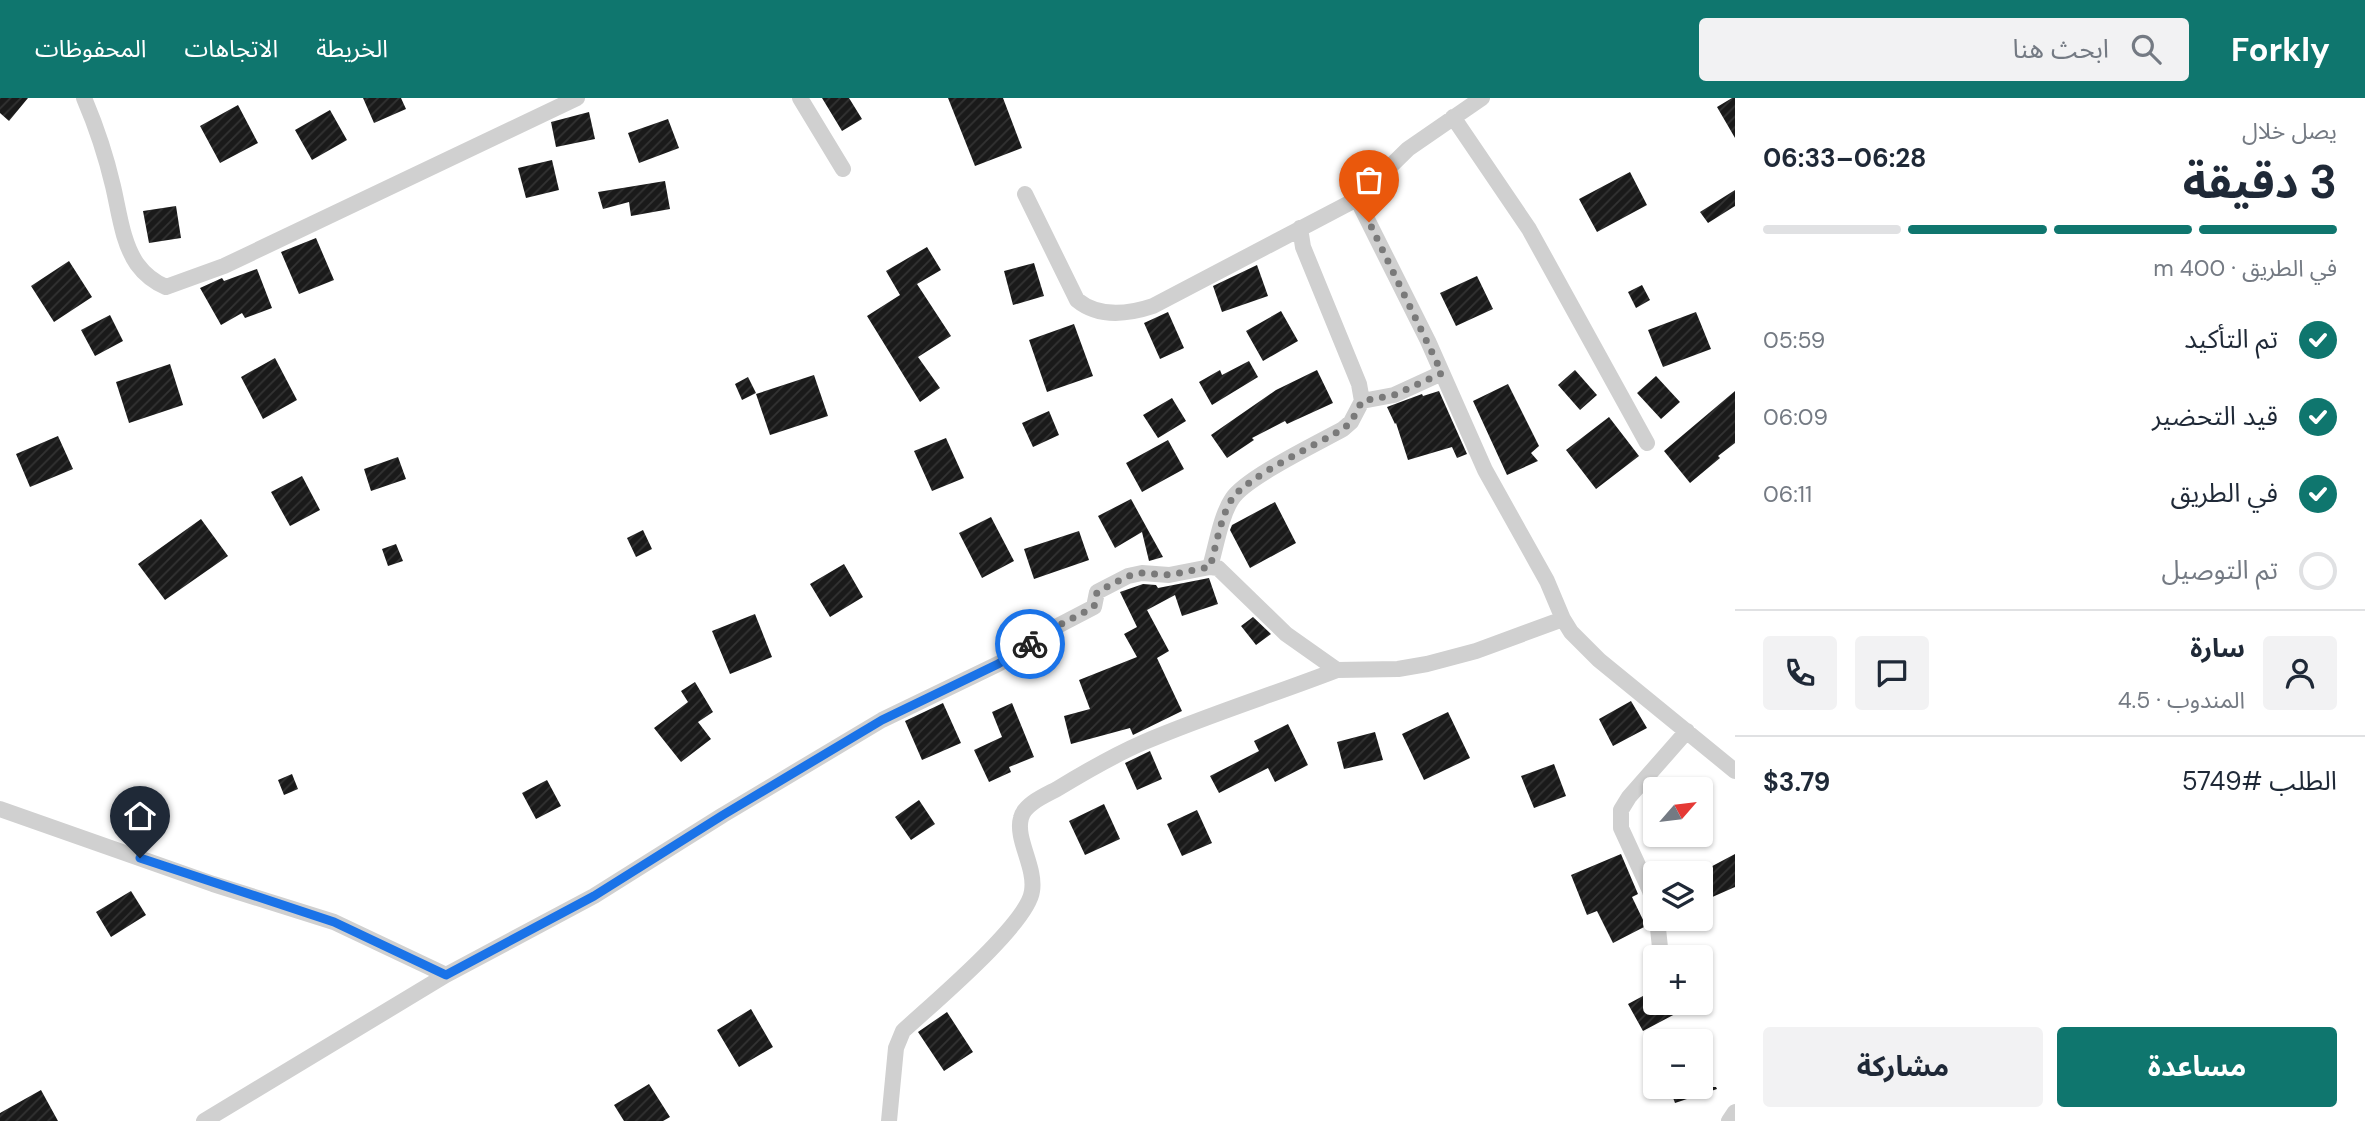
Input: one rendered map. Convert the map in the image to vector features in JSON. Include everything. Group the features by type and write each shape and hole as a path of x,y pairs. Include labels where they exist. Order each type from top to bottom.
{"street":[{"path":"84,98 104,152 128,246 145,274 166,287 224,267 546,105 577,98"},
{"path":"800,98 843,169"},
{"path":"1025,194 1077,300 1087,309 1122,313 1153,306 1357,199 1399,156 1482,98"},
{"path":"1453,117 1529,229 1647,443"},
{"path":"1357,199 1442,373 1485,470 1547,581 1571,632 1599,660 1735,771"},
{"path":"1210,567 1228,506 1237,492 1252,480 1343,429 1351,422 1362,401 1359,384 1303,247 1300,228"},
{"path":"1362,401 1394,395 1442,373"},
{"path":"204,1121 446,975 594,896 882,720 1018,653 1046,632 1094,607 1097,592 1128,576 1142,573 1169,575 1210,567 1218,568 1286,634 1337,670"},
{"path":"894,1119 896,1048 903,1031 1000,941 1024,911 1032,892 1031,865 1021,834 1021,817 1030,806 1099,764 1144,743 1337,670 1398,669 1427,664 1476,650 1563,619"},
{"path":"1643,876 1621,828 1621,810 1629,797 1687,731"},
{"path":"0,809 213,884 334,922 446,975"},
{"path":"1729,1121 1735,1112"}],"building":[{"path":"0,98 28,98 9,121 0,113"},
{"path":"363,98 401,98 406,109 374,123"},
{"path":"822,98 849,98 862,119 842,131"},
{"path":"948,98 1003,98 1022,148 975,166"},
{"path":"1735,98 1735,138 1717,107"},
{"path":"238,105 258,143 220,163 200,126"},
{"path":"330,110 347,140 312,160 295,130"},
{"path":"589,112 595,139 556,147 551,122"},
{"path":"668,119 679,148 639,163 628,133"},
{"path":"552,160 559,190 526,198 518,168"},
{"path":"1630,172 1647,205 1597,232 1579,199"},
{"path":"665,181 670,209 631,216 629,202 603,209 598,192"},
{"path":"1735,190 1735,206 1708,223 1700,212"},
{"path":"176,206 181,238 149,243 143,211"},
{"path":"316,238 334,280 299,294 281,252"},
{"path":"927,247 941,270 917,284 951,336 918,357 940,388 920,402 867,316 900,295 886,271"},
{"path":"69,261 92,297 54,322 31,286"},
{"path":"1034,263 1044,296 1013,305 1004,271"},
{"path":"1257,265 1268,296 1222,312 1213,286"},
{"path":"257,269 272,308 245,318 242,313 221,325 200,288 222,278 224,281"},
{"path":"1477,276 1493,309 1456,326 1440,293"},
{"path":"1642,285 1650,300 1636,308 1628,292"},
{"path":"1281,311 1298,341 1263,361 1246,331"},
{"path":"1168,312 1184,348 1160,359 1144,323"},
{"path":"1696,312 1711,349 1663,367 1648,330"},
{"path":"110,315 123,341 95,356 81,330"},
{"path":"1074,324 1093,376 1047,392 1029,340"},
{"path":"275,358 297,400 263,419 241,377"},
{"path":"1249,361 1258,377 1212,405 1199,382 1220,370 1222,375"},
{"path":"170,364 183,405 129,423 116,382"},
{"path":"1317,370 1333,403 1287,424 1285,421 1252,438 1254,440 1227,458 1211,435 1276,390"},
{"path":"1575,370 1597,395 1580,410 1558,385"},
{"path":"814,375 828,416 770,435 756,394"},
{"path":"1656,376 1680,402 1661,419 1637,393"},
{"path":"748,377 756,393 742,400 735,384"},
{"path":"1508,384 1539,446 1531,453 1538,461 1507,475 1473,401"},
{"path":"1439,391 1467,454 1457,458 1452,447 1408,460 1396,423 1387,407 1422,394 1423,396"},
{"path":"1735,391 1735,443 1690,483 1664,451"},
{"path":"1172,398 1186,421 1158,438 1143,415"},
{"path":"1049,411 1059,435 1033,447 1022,423"},
{"path":"1609,417 1639,456 1596,489 1566,450"},
{"path":"58,436 73,469 30,487 16,454"},
{"path":"946,438 964,478 932,491 914,451"},
{"path":"1168,440 1184,469 1142,492 1126,463"},
{"path":"398,457 406,479 371,491 364,469"},
{"path":"302,476 320,510 290,526 271,492"},
{"path":"1131,499 1163,557 1149,561 1142,532 1115,548 1098,516"},
{"path":"1275,502 1296,543 1250,568 1230,530 1232,525"},
{"path":"991,517 1014,561 982,578 959,533"},
{"path":"201,519 228,556 165,600 138,564"},
{"path":"643,530 652,549 636,557 627,538"},
{"path":"1079,531 1089,560 1034,579 1024,549"},
{"path":"396,544 403,561 388,566 382,549"},
{"path":"844,564 863,597 830,617 810,584"},
{"path":"1209,578 1218,604 1182,616 1175,595 1147,610 1169,651 1157,658 1182,711 1133,735 1130,728 1071,744 1064,716 1090,709 1079,680 1137,657 1124,634 1137,627 1120,592 1143,584 1156,585 1158,588"},
{"path":"755,614 772,657 730,674 712,631"},
{"path":"1253,617 1271,634 1256,645 1241,626"},
{"path":"695,682 713,712 698,722 711,739 681,762 654,728 688,702 681,691"},
{"path":"1631,701 1647,728 1613,746 1599,719"},
{"path":"943,703 961,743 922,760 905,721"},
{"path":"1012,703 1034,757 1009,767 1011,772 989,782 974,750 1002,737 992,712"},
{"path":"1448,712 1470,758 1424,780 1402,734"},
{"path":"1288,724 1308,765 1275,782 1268,768 1219,793 1210,776 1259,751 1254,741"},
{"path":"1375,732 1383,760 1344,769 1337,742"},
{"path":"1150,751 1162,779 1137,790 1125,763"},
{"path":"1554,764 1566,796 1534,808 1521,776"},
{"path":"292,774 298,789 284,795 278,780"},
{"path":"547,780 561,806 536,819 522,793"},
{"path":"919,800 935,824 911,840 895,817"},
{"path":"1104,804 1120,839 1085,855 1069,821"},
{"path":"1197,810 1212,843 1182,856 1167,824"},
{"path":"1621,854 1638,894 1632,897 1643,920 1643,928 1613,943 1597,911 1587,915 1571,875"},
{"path":"1735,854 1735,887 1713,897 1713,866"},
{"path":"131,891 146,915 111,937 96,912"},
{"path":"1643,996 1643,1015 1673,1015 1643,1031 1628,1004"},
{"path":"751,1009 773,1047 739,1067 717,1030"},
{"path":"947,1012 973,1052 944,1071 918,1032"},
{"path":"649,1084 670,1117 663,1121 624,1121 614,1105"},
{"path":"41,1090 58,1121 0,1121 0,1113"}],"way so far":[{"path":"1030,644 1046,632 1094,607 1097,592 1128,576 1142,573 1169,575 1210,567 1228,506 1237,492 1252,480 1343,429 1351,422 1362,401 1394,395 1442,373 1369,222"}],"route":[{"path":"140,858 334,922 446,975 594,896 882,720 998,664 1030,644"}]}
